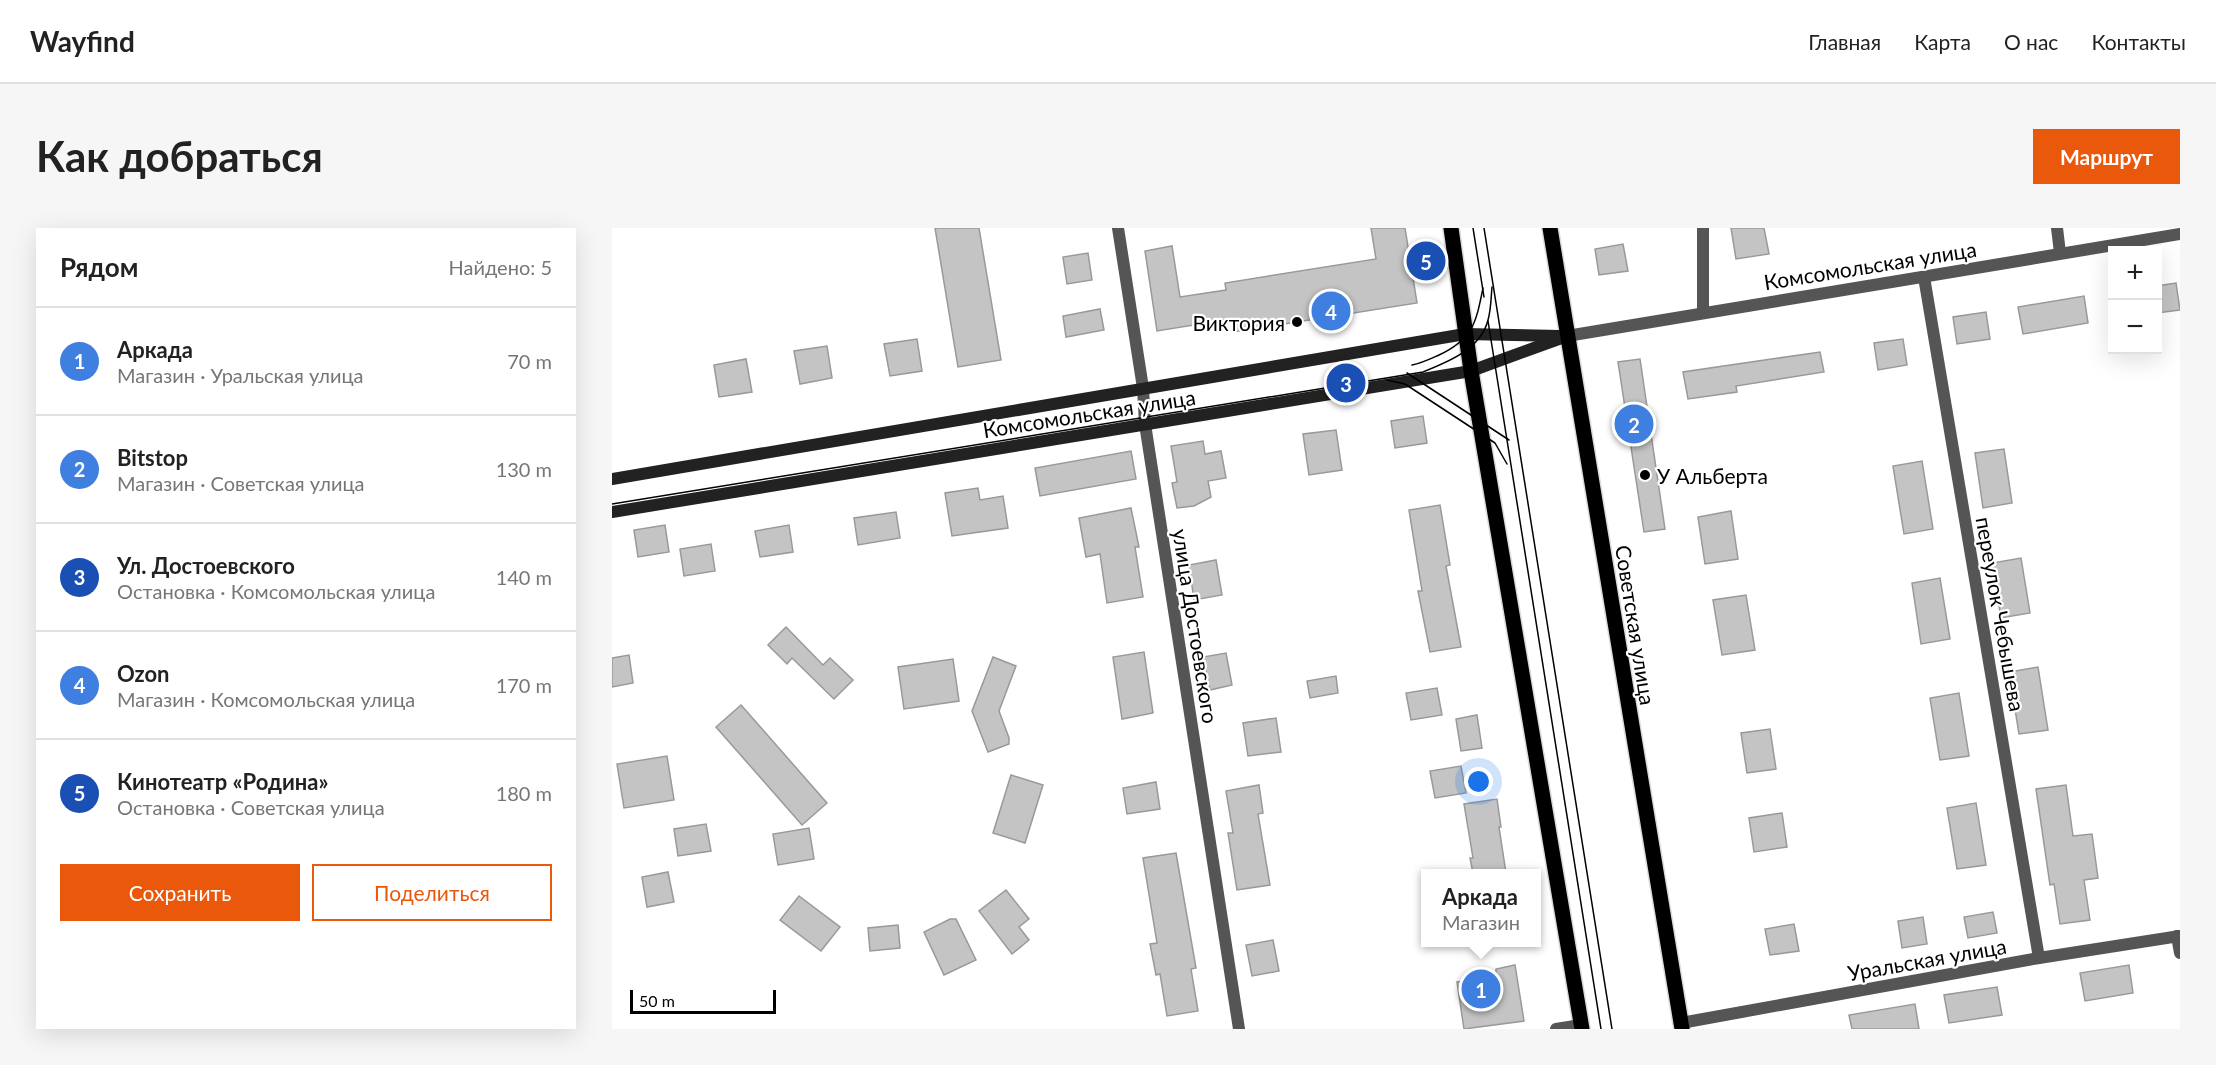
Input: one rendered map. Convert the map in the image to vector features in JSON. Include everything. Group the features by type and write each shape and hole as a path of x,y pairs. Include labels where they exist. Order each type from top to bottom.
{"main road":[{"path":"1451,228 1471,371 1582,1027"},
{"name":"Советская улица","path":"1550,228 1682,1026"},
{"name":"Комсомольская улица","path":"612,479 1465,334 1567,336"},
{"name":"Комсомольская улица","path":"612,512 1471,371 1567,336"}],"street":[{"name":"улица Достоевского","path":"1118,228 1143,388 1145,423 1239,1029"},
{"path":"1703,228 1703,312"},
{"path":"2057,228 2060,253"},
{"name":"Комсомольская улица","path":"1567,336 2180,234"},
{"name":"переулок Чебышева","path":"1924,277 2039,958"},
{"path":"2179,936 2180,953"},
{"name":"Уральская улица","path":"1682,1026 2039,958 2179,936"},
{"path":"1556,1029 1582,1027"}],"building":[{"path":"935,228 979,228 1001,360 958,367"},
{"path":"1371,228 1405,228 1417,303 1233,332 1231,319 1157,331 1145,251 1172,246 1180,297 1226,290 1225,283 1376,259"},
{"path":"1731,228 1764,228 1769,254 1736,259"},
{"path":"1623,244 1628,271 1599,275 1595,249"},
{"path":"1088,253 1092,280 1067,284 1063,257"},
{"path":"2176,283 2180,310 2162,312 2162,285"},
{"path":"2084,296 2088,323 2023,334 2018,307"},
{"path":"1100,309 1104,330 1066,337 1063,316"},
{"path":"1986,312 1990,339 1957,344 1953,317"},
{"path":"917,339 922,371 890,376 884,344"},
{"path":"1903,339 1907,365 1878,370 1874,343"},
{"path":"827,346 832,378 800,384 794,351"},
{"path":"1820,352 1824,372 1736,386 1737,392 1688,399 1683,372"},
{"path":"746,359 752,392 719,397 714,365"},
{"path":"1640,359 1665,529 1644,532 1618,362"},
{"path":"1423,416 1427,443 1395,448 1391,421"},
{"path":"1336,430 1342,470 1309,475 1303,434"},
{"path":"1203,441 1205,454 1221,451 1226,478 1208,481 1211,497 1194,506 1177,508 1172,483 1177,482 1171,446"},
{"path":"2004,449 2012,503 1983,508 1975,453"},
{"path":"1131,451 1136,479 1040,496 1035,468"},
{"path":"1922,461 1933,529 1904,534 1893,466"},
{"path":"978,488 980,500 1003,496 1008,528 952,536 945,493"},
{"path":"1440,505 1450,565 1446,566 1461,647 1430,652 1418,591 1422,591 1409,510"},
{"path":"1131,508 1139,547 1135,547 1143,597 1107,603 1100,554 1086,557 1079,518"},
{"path":"1731,511 1738,559 1705,564 1698,517"},
{"path":"896,512 900,538 858,545 854,518"},
{"path":"665,525 669,552 638,557 634,530"},
{"path":"789,525 793,552 760,557 755,531"},
{"path":"711,544 715,571 684,576 680,549"},
{"path":"2021,558 2030,613 2001,618 1992,563"},
{"path":"1216,560 1222,595 1194,600 1189,565"},
{"path":"1940,578 1950,639 1921,644 1912,583"},
{"path":"1746,595 1755,650 1722,655 1713,600"},
{"path":"786,627 823,665 830,658 853,680 834,699 792,658 787,664 768,645"},
{"path":"1144,652 1153,713 1122,719 1113,657"},
{"path":"1226,653 1232,685 1210,690 1203,657"},
{"path":"629,655 633,683 612,687 612,658"},
{"path":"993,657 1016,666 999,711 1009,744 988,752 972,711"},
{"path":"953,659 959,701 904,709 898,667"},
{"path":"2038,667 2048,730 2019,734 2009,672"},
{"path":"1336,676 1338,693 1310,698 1307,681"},
{"path":"1437,688 1442,715 1411,720 1406,693"},
{"path":"1959,693 1969,756 1940,760 1930,698"},
{"path":"741,705 827,803 802,825 716,727"},
{"path":"1477,715 1482,748 1461,751 1456,719"},
{"path":"1276,718 1281,752 1248,756 1243,723"},
{"path":"1770,729 1776,769 1747,773 1741,733"},
{"path":"667,756 674,800 624,808 617,764"},
{"path":"1461,766 1466,793 1435,798 1430,771"},
{"path":"1011,775 1043,785 1025,843 993,833"},
{"path":"1156,782 1160,809 1127,814 1123,788"},
{"path":"1259,785 1263,813 1258,814 1270,885 1237,890 1228,833 1233,833 1226,791"},
{"path":"2066,785 2073,836 2092,834 2098,878 2084,880 2090,920 2060,924 2054,884 2050,885 2036,789"},
{"path":"1497,799 1505,869 1472,869 1470,858 1473,858 1464,804"},
{"path":"1976,803 1986,865 1957,869 1947,808"},
{"path":"1782,813 1787,847 1754,852 1749,818"},
{"path":"706,824 711,851 678,856 674,829"},
{"path":"809,828 814,859 778,865 773,834"},
{"path":"1176,853 1196,968 1191,969 1198,1011 1167,1016 1160,974 1156,975 1150,944 1157,943 1143,858"},
{"path":"668,872 674,902 647,907 642,877"},
{"path":"1006,890 1029,919 1019,927 1029,940 1012,954 979,911"},
{"path":"799,896 840,927 821,951 780,920"},
{"path":"1993,912 1997,933 1968,938 1964,917"},
{"path":"1923,917 1927,944 1902,948 1898,921"},
{"path":"950,919 956,919 976,960 944,975 924,932"},
{"path":"1794,924 1799,951 1770,955 1765,929"},
{"path":"898,925 900,948 870,951 868,928"},
{"path":"1273,940 1279,971 1252,976 1246,945"},
{"path":"1515,965 1524,1021 1464,1029 1457,982 1496,976 1496,969"},
{"path":"2129,965 2133,993 2085,1001 2080,973"},
{"path":"1997,987 2002,1015 1949,1023 1944,995"},
{"path":"1915,1004 1919,1029 1852,1029 1849,1015"}],"tram line":[{"path":"1473,228 1484,297"},
{"path":"1484,228 1612,1029"},
{"path":"612,504 1423,372 1462,353 1478,339 1488,320 1492,287"},
{"path":"1412,365 1450,349 1466,336 1475,320 1483,288"},
{"path":"1488,321 1601,1029"},
{"path":"1407,373 1509,440"},
{"path":"1387,380 1405,384 1495,443 1507,464"}],"place":[{"name":"Кинотеатр «Родина»","path":"1426,261"},
{"name":"Ozon","path":"1331,311"},
{"name":"Виктория","path":"1297,322"},
{"name":"Ул. Достоевского","path":"1346,383"},
{"name":"Bitstop","path":"1634,424"},
{"name":"У Альберта","path":"1645,475"},
{"name":"Аркада","path":"1481,989"}]}
